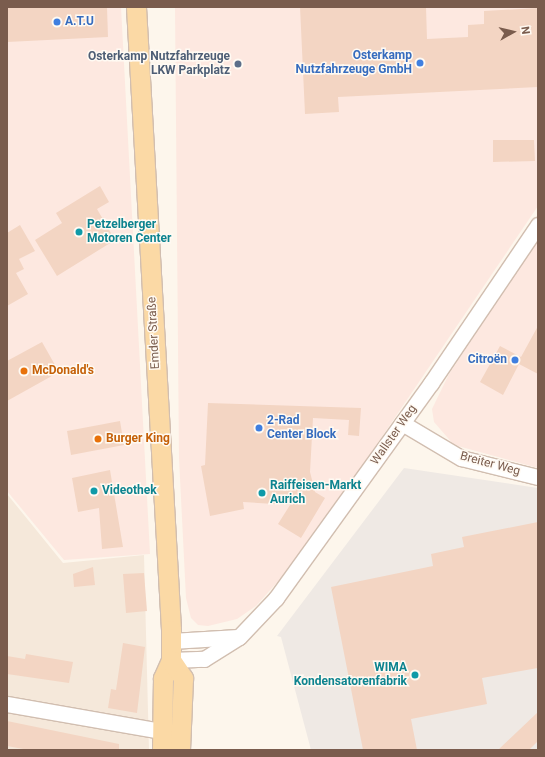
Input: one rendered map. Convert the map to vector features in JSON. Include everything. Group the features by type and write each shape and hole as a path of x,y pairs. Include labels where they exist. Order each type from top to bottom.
{"main road":[{"name":"Emder Straße","path":"136,7 171,650 163,678 162,750"},
{"path":"171,650 183,678 180,750"}],"street":[{"name":"Wallster Weg","path":"171,650 204,659 239,637 301,566 402,424 538,225"},
{"name":"Breiter Weg","path":"402,424 461,458 538,477"},
{"path":"171,650 239,637"},
{"path":"7,704 162,731"}],"shaded area":[{"path":"7,7 121,7 150,554 64,560 7,491"},
{"path":"175,7 538,7 538,206 304,552 256,606 237,619 208,626 198,625 191,618 186,598 179,458"},
{"path":"538,239 538,468 454,445 434,422 432,409 449,374"},
{"path":"404,468 538,488 538,750 311,750 281,637 277,636"},
{"path":"7,494 63,563 144,555 149,750 7,750"}],"building":[{"name":"A.T.U","path":"7,7 107,7 108,37 7,42"},
{"name":"Osterkamp Nutzfahrzeuge GmbH","path":"300,7 426,7 427,39 468,37 468,25 484,24 484,11 538,8 538,87 338,97 339,112 305,114"},
{"path":"493,140 534,140 535,161 493,162"},
{"name":"Petzelberger Motoren Center","path":"100,186 109,202 97,209 115,240 57,276 35,240 62,223 56,213"},
{"path":"20,225 35,251 19,259 24,269 16,273 28,294 7,306 7,233"},
{"name":"Citroën","path":"538,326 538,374 519,364 503,395 480,382 500,346 521,357"},
{"path":"42,342 59,372 7,401 7,361"},
{"path":"208,403 361,408 359,436 348,435 349,420 313,418 310,472 315,492 325,498 301,538 278,524 290,505 243,502 244,509 210,516 201,466 205,465"},
{"path":"120,421 124,445 71,455 67,431"},
{"name":"Videothek","path":"110,470 123,547 102,549 99,508 78,512 72,478"},
{"name":"WIMA Kondensatorenfabrik","path":"538,522 538,668 482,678 487,704 411,719 417,750 363,750 331,587 433,566 431,554 464,547 462,537"},
{"path":"93,567 95,585 74,587 73,574"},
{"path":"144,573 147,611 126,613 123,574"},
{"path":"123,643 145,647 137,713 108,708 111,689 116,690"},
{"path":"26,654 73,662 69,683 7,674 7,656 25,659"},
{"path":"538,712 538,741 529,750 498,750"},
{"path":"7,721 119,744 119,750 29,750 7,746"}],"place":[{"name":"A.T.U","path":"57,22"},
{"name":"Osterkamp Nutzfahrzeuge GmbH","path":"420,63"},
{"name":"Osterkamp Nutzfahrzeuge LKW Parkplatz","path":"238,64"},
{"name":"Petzelberger Motoren Center","path":"79,232"},
{"name":"Citroën","path":"515,360"},
{"name":"McDonald's","path":"24,371"},
{"name":"2-Rad Center Block","path":"259,428"},
{"name":"Burger King","path":"98,439"},
{"name":"Videothek","path":"94,491"},
{"name":"Raiffeisen-Markt Aurich","path":"262,493"},
{"name":"WIMA Kondensatorenfabrik","path":"415,675"}]}
